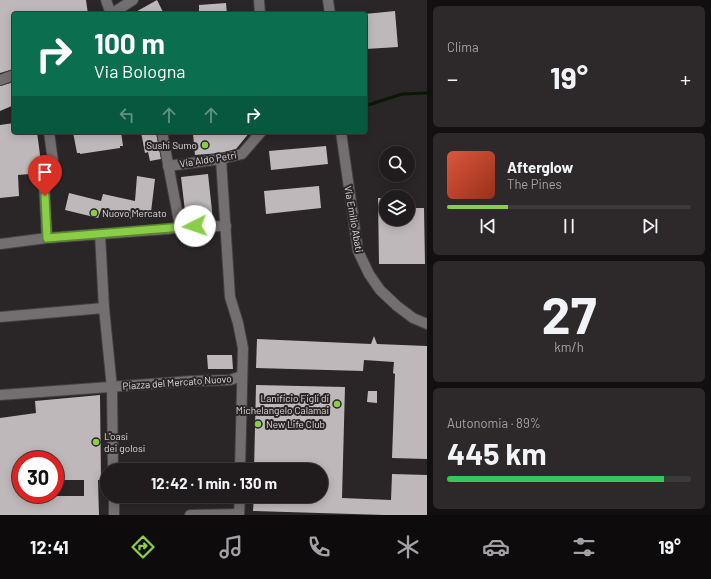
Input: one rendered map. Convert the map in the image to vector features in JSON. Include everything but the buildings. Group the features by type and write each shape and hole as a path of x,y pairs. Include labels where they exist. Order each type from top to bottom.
{"street":[{"path":"106,0 110,12"},
{"path":"114,12 133,0"},
{"path":"259,0 260,12"},
{"path":"328,0 330,12"},
{"path":"0,80 12,76"},
{"path":"47,238 44,184 53,161 49,134"},
{"path":"162,134 180,227"},
{"name":"Via Aldo Petri","path":"168,166 221,159 242,154 259,134"},
{"name":"Via Emilio Abati","path":"340,134 358,251 369,274 380,290 396,306 413,318 427,324"},
{"path":"221,159 230,297 244,348 240,463"},
{"path":"0,244 47,238 180,227 226,226"},
{"name":"Piazza del Mercato Nuovo","path":"100,234 104,308 112,388 114,463"},
{"path":"0,318 104,308"},
{"name":"Piazza del Mercato Nuovo","path":"0,395 112,388 191,381 230,380 242,376"},
{"path":"114,503 114,515"},
{"path":"190,515 239,514 240,503"}],"waterway":[{"path":"367,105 402,94 427,93"}],"place":[{"name":"Sushi Sumo","path":"205,145"},
{"name":"Nuovo Mercato","path":"94,213"},
{"name":"Lanificio Figli di Michelangelo Calamai","path":"337,404"},
{"name":"New Life Club","path":"258,424"},
{"name":"L'oasi dei golosi","path":"96,442"}],"route":[{"path":"45,196 47,238 195,226"}]}
